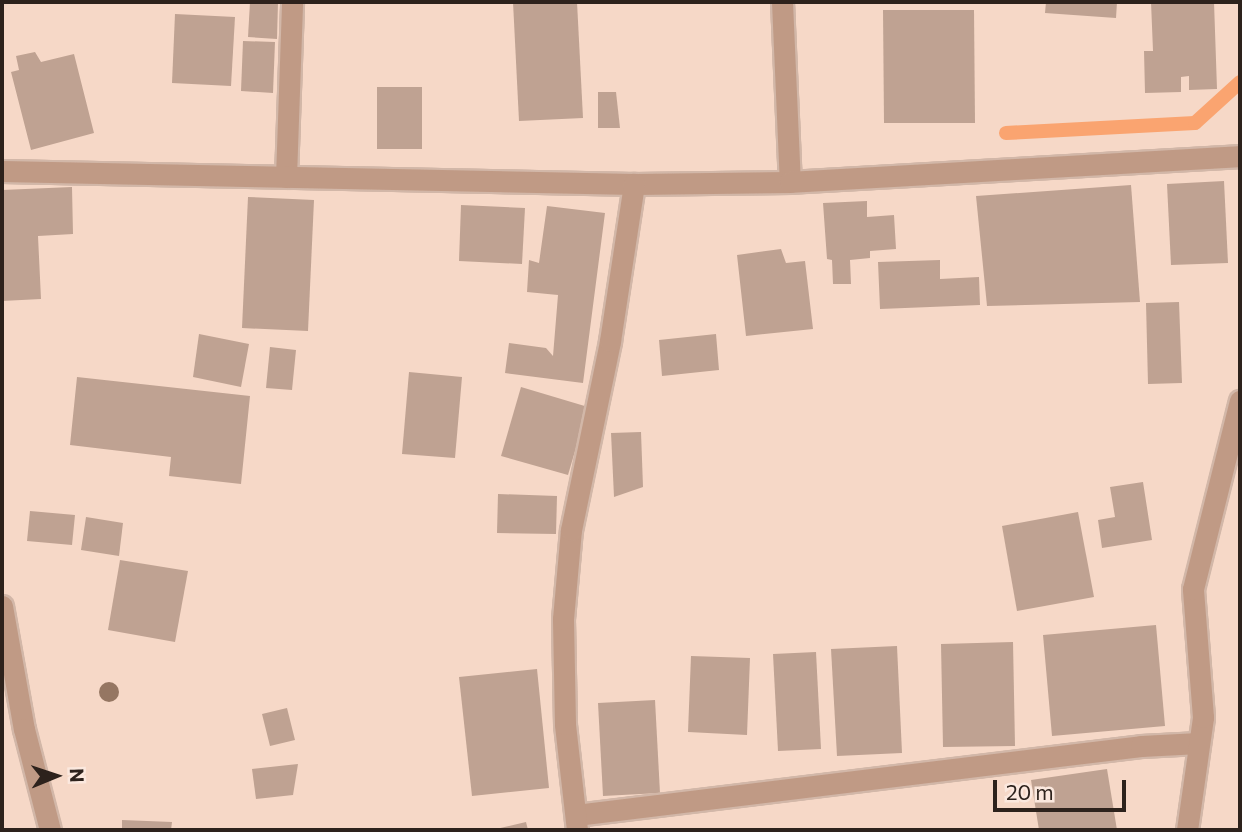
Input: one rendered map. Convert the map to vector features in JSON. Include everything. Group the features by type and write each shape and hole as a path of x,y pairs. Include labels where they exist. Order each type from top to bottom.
{"street":[{"path":"286,177 292,2"},
{"path":"782,2 790,181"},
{"path":"2,171 634,184 790,181 1240,156"},
{"path":"634,184 610,341 571,530 563,619 565,724 576,822 1141,746 1199,743"},
{"path":"1187,830 1203,717 1193,589 1240,401"},
{"path":"2,606 24,729 50,830"}],"building":[{"path":"250,2 278,2 277,39 248,37"},
{"path":"513,2 577,2 583,118 519,121"},
{"path":"1046,2 1117,2 1116,18 1045,13"},
{"path":"1151,2 1214,2 1217,89 1189,90 1189,76 1181,77 1181,92 1145,93 1144,51 1153,51"},
{"path":"883,10 974,10 975,123 884,123"},
{"path":"175,14 235,17 231,86 172,83"},
{"path":"243,41 275,42 273,93 241,91"},
{"path":"35,52 41,62 74,54 94,133 31,150 11,72 19,70 16,56"},
{"path":"377,87 422,87 422,149 377,149"},
{"path":"598,92 616,92 620,128 598,128"},
{"path":"1224,181 1228,263 1171,265 1167,184"},
{"path":"1131,185 1140,302 987,306 976,196"},
{"path":"72,187 73,234 38,236 41,299 2,301 2,190"},
{"path":"248,197 314,200 308,331 242,328"},
{"path":"867,201 867,217 894,215 896,249 870,251 870,258 850,260 851,284 833,284 832,260 827,259 823,203"},
{"path":"461,205 525,208 522,264 459,261"},
{"path":"547,206 605,213 583,383 505,373 509,343 546,348 553,356 558,295 527,292 529,260 539,263"},
{"path":"781,249 786,263 805,261 813,329 746,336 737,255"},
{"path":"940,260 940,279 979,277 980,305 880,309 878,262"},
{"path":"1179,302 1182,383 1148,384 1146,303"},
{"path":"199,334 249,344 241,387 193,377"},
{"path":"716,334 719,370 662,376 659,340"},
{"path":"270,347 296,350 292,390 266,388"},
{"path":"409,372 462,377 455,458 402,454"},
{"path":"77,377 250,396 241,484 169,476 171,457 70,445"},
{"path":"521,387 588,407 568,475 501,456"},
{"path":"641,432 643,487 614,497 611,433"},
{"path":"1143,482 1152,540 1102,548 1098,520 1115,517 1110,487"},
{"path":"498,494 557,496 556,534 497,533"},
{"path":"30,511 75,515 72,545 27,541"},
{"path":"1078,512 1094,597 1017,611 1002,526"},
{"path":"86,517 123,523 119,556 81,550"},
{"path":"120,560 188,571 175,642 108,630"},
{"path":"1156,625 1165,726 1052,736 1043,635"},
{"path":"1013,642 1015,746 943,747 941,644"},
{"path":"897,646 902,753 837,756 831,649"},
{"path":"816,652 821,749 778,751 773,654"},
{"path":"691,656 750,658 747,735 688,732"},
{"path":"537,669 549,788 472,796 459,677"},
{"path":"655,700 660,793 603,796 598,703"},
{"path":"287,708 295,740 270,746 262,714"},
{"path":"298,764 293,795 256,799 252,769"},
{"path":"1107,769 1117,830 1039,830 1031,780"},
{"path":"122,820 172,822 171,830 122,830"},
{"path":"526,822 528,830 496,830 496,829"}],"waterway":[{"path":"1006,133 1195,123 1240,82"}]}
